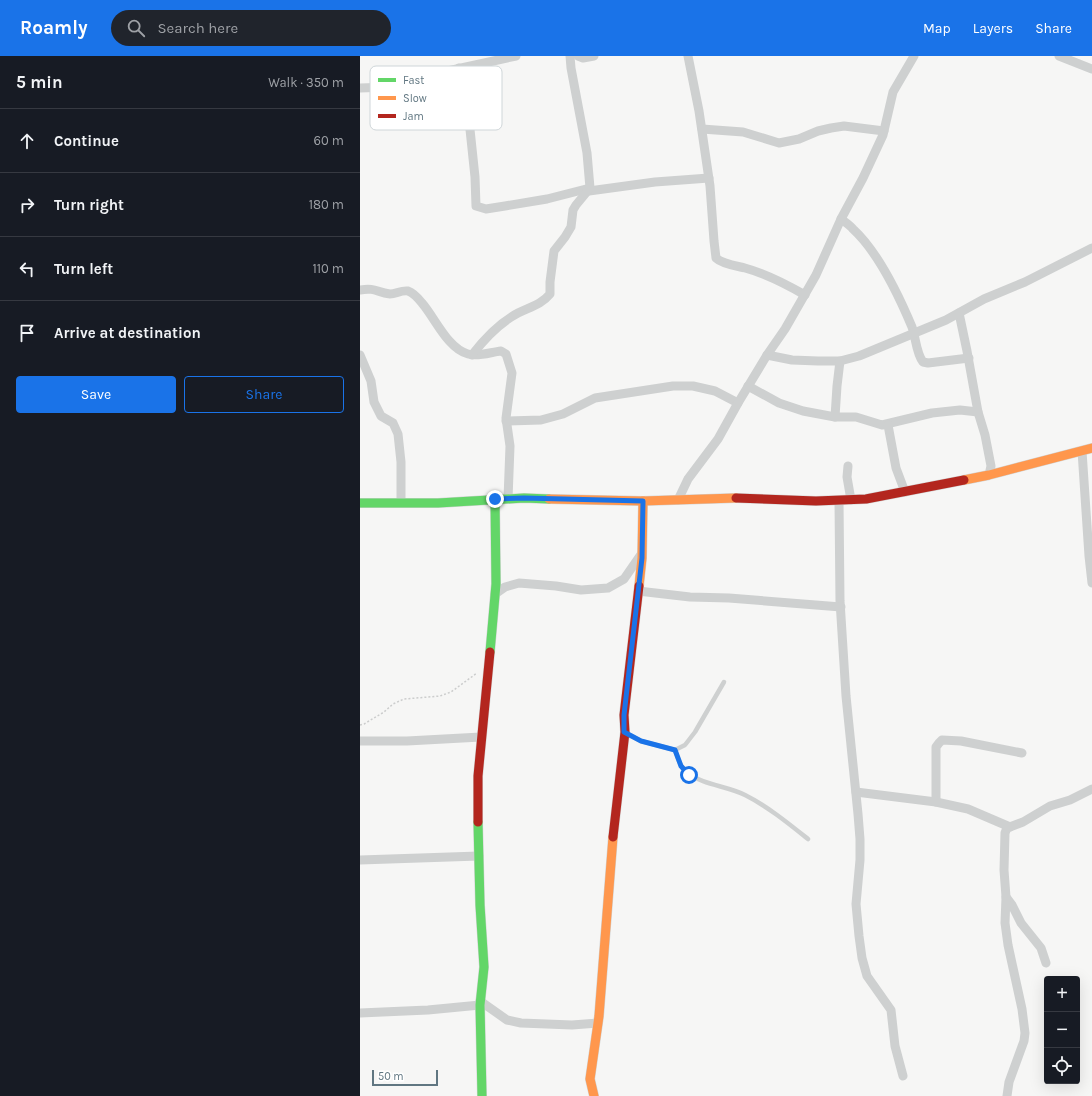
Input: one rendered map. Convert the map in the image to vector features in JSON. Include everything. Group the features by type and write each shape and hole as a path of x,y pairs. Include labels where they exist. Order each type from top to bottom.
{"street":[{"path":"467,66 492,59 516,56"},
{"path":"472,355 486,336 502,323 518,313 545,300 550,294 554,251 571,227 573,210 589,190 587,153 570,56"},
{"path":"578,56 583,58 594,56"},
{"path":"688,56 702,129 709,178 715,251 717,259 778,279 805,295"},
{"path":"678,500 688,480 718,439 767,355 785,330 816,275 841,219 863,178 884,131 893,92 914,56"},
{"path":"1060,56 1092,69"},
{"path":"360,88 370,88"},
{"path":"702,129 743,132 779,143 799,139 818,131 844,126 884,131"},
{"path":"470,130 475,177 476,206 486,209 589,190 655,182 709,178"},
{"path":"841,219 853,228 867,245 894,291 914,333 919,354 923,362 928,363 968,358"},
{"path":"767,355 792,360 840,362 859,356 946,320 984,299 1025,282 1092,248"},
{"path":"360,290 369,288 391,294 404,291 409,292 414,295 430,312 449,341 458,350 472,355 481,355 501,351 506,354 512,373 506,418 510,446 508,499"},
{"path":"959,313 978,412 985,435 991,466 990,475"},
{"path":"360,355 371,381 374,402 381,416 393,423 398,434 401,462 401,502"},
{"path":"835,417 840,362"},
{"path":"506,421 541,420 563,414 595,398 673,386 693,386 715,391 738,403"},
{"path":"748,386 779,403 804,411 835,417 856,417 876,424 888,425 932,413 960,410 978,412"},
{"path":"888,425 894,461 905,492"},
{"path":"360,503 438,502 495,499 643,501 737,498 839,501 866,499 990,475 1092,448"},
{"path":"1082,451 1092,583"},
{"path":"848,466 847,477 851,500"},
{"path":"482,1096 480,1003 484,967 479,856 478,783 495,594 495,499"},
{"path":"594,1096 590,1079 598,1023 613,835 624,732 624,715 642,552 643,501"},
{"path":"839,501 841,607 846,696 858,814 860,860 856,904 862,958 866,976 891,1010 895,1046 903,1076"},
{"path":"495,594 505,587 519,583 581,590 608,588 624,579 642,552"},
{"path":"638,591 690,597 729,598 841,607"},
{"path":"360,741 407,741 481,737"},
{"path":"936,802 936,747 942,740 961,740 1022,753"},
{"path":"1007,1096 1009,1082 1024,1041 1025,1033 1022,1009 1006,933 1005,833 1007,828 1023,822 1050,806 1070,800 1092,789"},
{"path":"856,792 936,802 968,809 1010,827"},
{"path":"360,860 479,856"},
{"path":"1006,898 1012,905 1021,923 1041,948 1046,963"},
{"path":"360,1013 428,1010 480,1003 507,1020 521,1023 572,1025 598,1023"}],"lane":[{"path":"624,732 641,741 675,750 685,745 692,736 724,682"},
{"path":"675,750 681,766 689,775 700,780 730,788 745,795 808,839"}],"path":[{"path":"360,725 384,712 393,704 404,699 440,696 451,692 489,663"}],"traffic: fast":[{"path":"360,503 438,503 524,498 549,499"},
{"path":"490,652 496,584 495,499"},
{"path":"478,822 480,905 484,967 480,1005 482,1096"}],"traffic: slow":[{"path":"964,480 989,475 1092,448"},
{"path":"549,499 643,501 736,498"},
{"path":"639,586 642,558 643,501"},
{"path":"594,1096 590,1079 599,1016 613,837"}],"traffic: jam":[{"path":"736,498 816,501 866,499 964,480"},
{"path":"613,837 625,732 624,715 639,586"},
{"path":"478,822 478,776 490,652"}],"route":[{"path":"495,499 524,498 643,501 642,558 624,715 624,732 641,741 675,750 681,766 689,775"}]}
